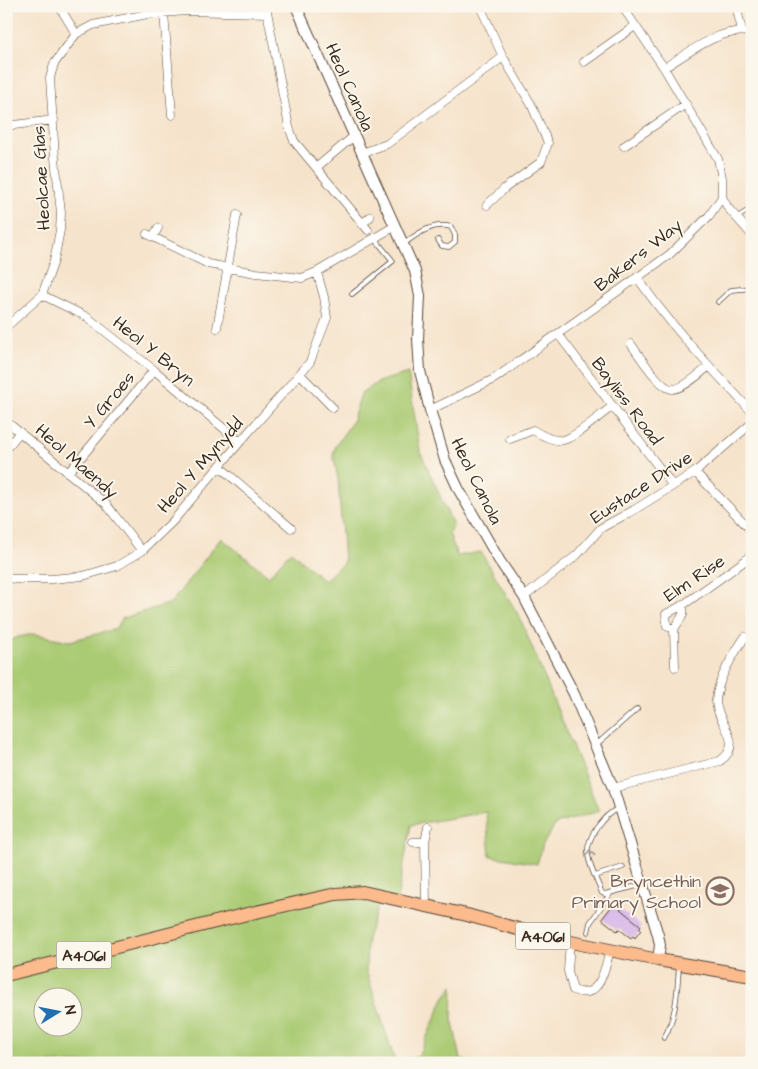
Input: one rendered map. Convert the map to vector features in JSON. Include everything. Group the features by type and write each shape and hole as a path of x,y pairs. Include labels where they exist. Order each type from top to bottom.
{"main road":[{"name":"A4061","path":"6,975 247,914 336,894 363,892 610,950 752,976"}],"street":[{"path":"59,6 76,34 92,25 148,14 266,10 289,127 294,141 365,227 370,217"},
{"name":"Heol Canola","path":"296,6 415,271 419,284 418,356 420,371 445,460 459,490 499,560 524,596 574,694 613,788 658,935 660,945 658,960"},
{"path":"480,6 503,56 531,104 548,144 541,162 505,188 487,205"},
{"path":"622,6 664,68 718,159 722,178 722,197 728,208 752,235"},
{"path":"736,6 742,30"},
{"path":"164,13 172,115"},
{"path":"584,62 635,26"},
{"path":"664,68 707,42 728,32 742,30 752,33"},
{"name":"Heolcae Glas","path":"6,327 42,295 54,260 60,230 61,213 55,158 53,100 50,78 54,64 76,34"},
{"path":"362,153 387,144 503,56"},
{"path":"624,146 686,104"},
{"path":"6,126 54,120"},
{"path":"317,167 354,136"},
{"name":"Bakers Way","path":"430,410 494,379 669,255 709,216 722,197"},
{"path":"217,328 237,215"},
{"path":"158,228 150,236 208,264 302,278 317,272 394,226"},
{"name":"Heol Y Mynydd","path":"6,578 16,580 83,576 117,566 142,551 173,521 310,362 326,318 324,297 317,272"},
{"path":"637,278 652,300 752,412"},
{"name":"Heol Y Bryn","path":"42,295 87,316 240,442"},
{"name":"Bayliss Road","path":"558,334 673,486"},
{"path":"631,344 664,387 672,390 681,386 709,366"},
{"name":"Y Groes","path":"68,473 154,370"},
{"path":"300,374 333,408"},
{"path":"510,439 533,430 553,440 562,440 572,436 613,406"},
{"name":"Heol Maendy","path":"6,421 106,504 142,551"},
{"name":"Eustace Drive","path":"524,596 577,554 600,528 634,510 695,472 752,423"},
{"path":"6,449 20,432"},
{"path":"220,468 291,528"},
{"path":"695,472 752,531"},
{"name":"Elm Rise","path":"674,629 667,626 666,614 683,605 746,560 752,552"},
{"path":"674,667 674,629 683,615 683,605"},
{"path":"613,788 720,761 727,756 731,744 731,736 716,708 717,697 722,679 737,648 745,637"},
{"path":"426,906 425,842 428,827"},
{"path":"413,842 425,842"},
{"path":"570,941 570,980 573,990 578,992 590,990 599,984 610,950"}],"lane":[{"path":"736,218 752,208"},
{"path":"403,245 416,235 429,229 444,225 451,227 455,235 455,242 449,247 442,246 438,240"},
{"path":"352,294 393,261 375,239"},
{"path":"718,302 731,290 752,288"},
{"path":"595,745 637,709"},
{"path":"619,808 606,816 597,826 589,846 588,855 602,892 610,894 642,885"},
{"path":"595,876 623,867"},
{"path":"588,932 590,923 610,894"},
{"path":"664,1038 669,1029 677,1002 679,964"},
{"path":"752,1017 752,1030"}],"green space":[{"path":"408,373 420,451 453,525 449,533 457,556 481,552 520,618 599,811 556,824 543,844 537,864 490,856 486,812 411,825 397,900 381,897 367,939 366,970 395,1061 418,1057 444,998 453,986 452,1019 461,1059 474,1063 6,1063 6,643 18,637 34,634 70,641 115,629 123,618 171,603 221,538 269,576 291,551 324,581 344,562 338,478 333,455 336,445 352,422 361,394 378,382"}],"building":[{"path":"615,902 622,907 620,909 641,926 639,928 641,930 635,938 633,936 631,938 619,929 617,931 602,919"}],"waterway":[{"path":"513,1063 542,1057 560,1063"}],"place":[{"name":"Bryncethin Primary School","path":"720,891"}]}
